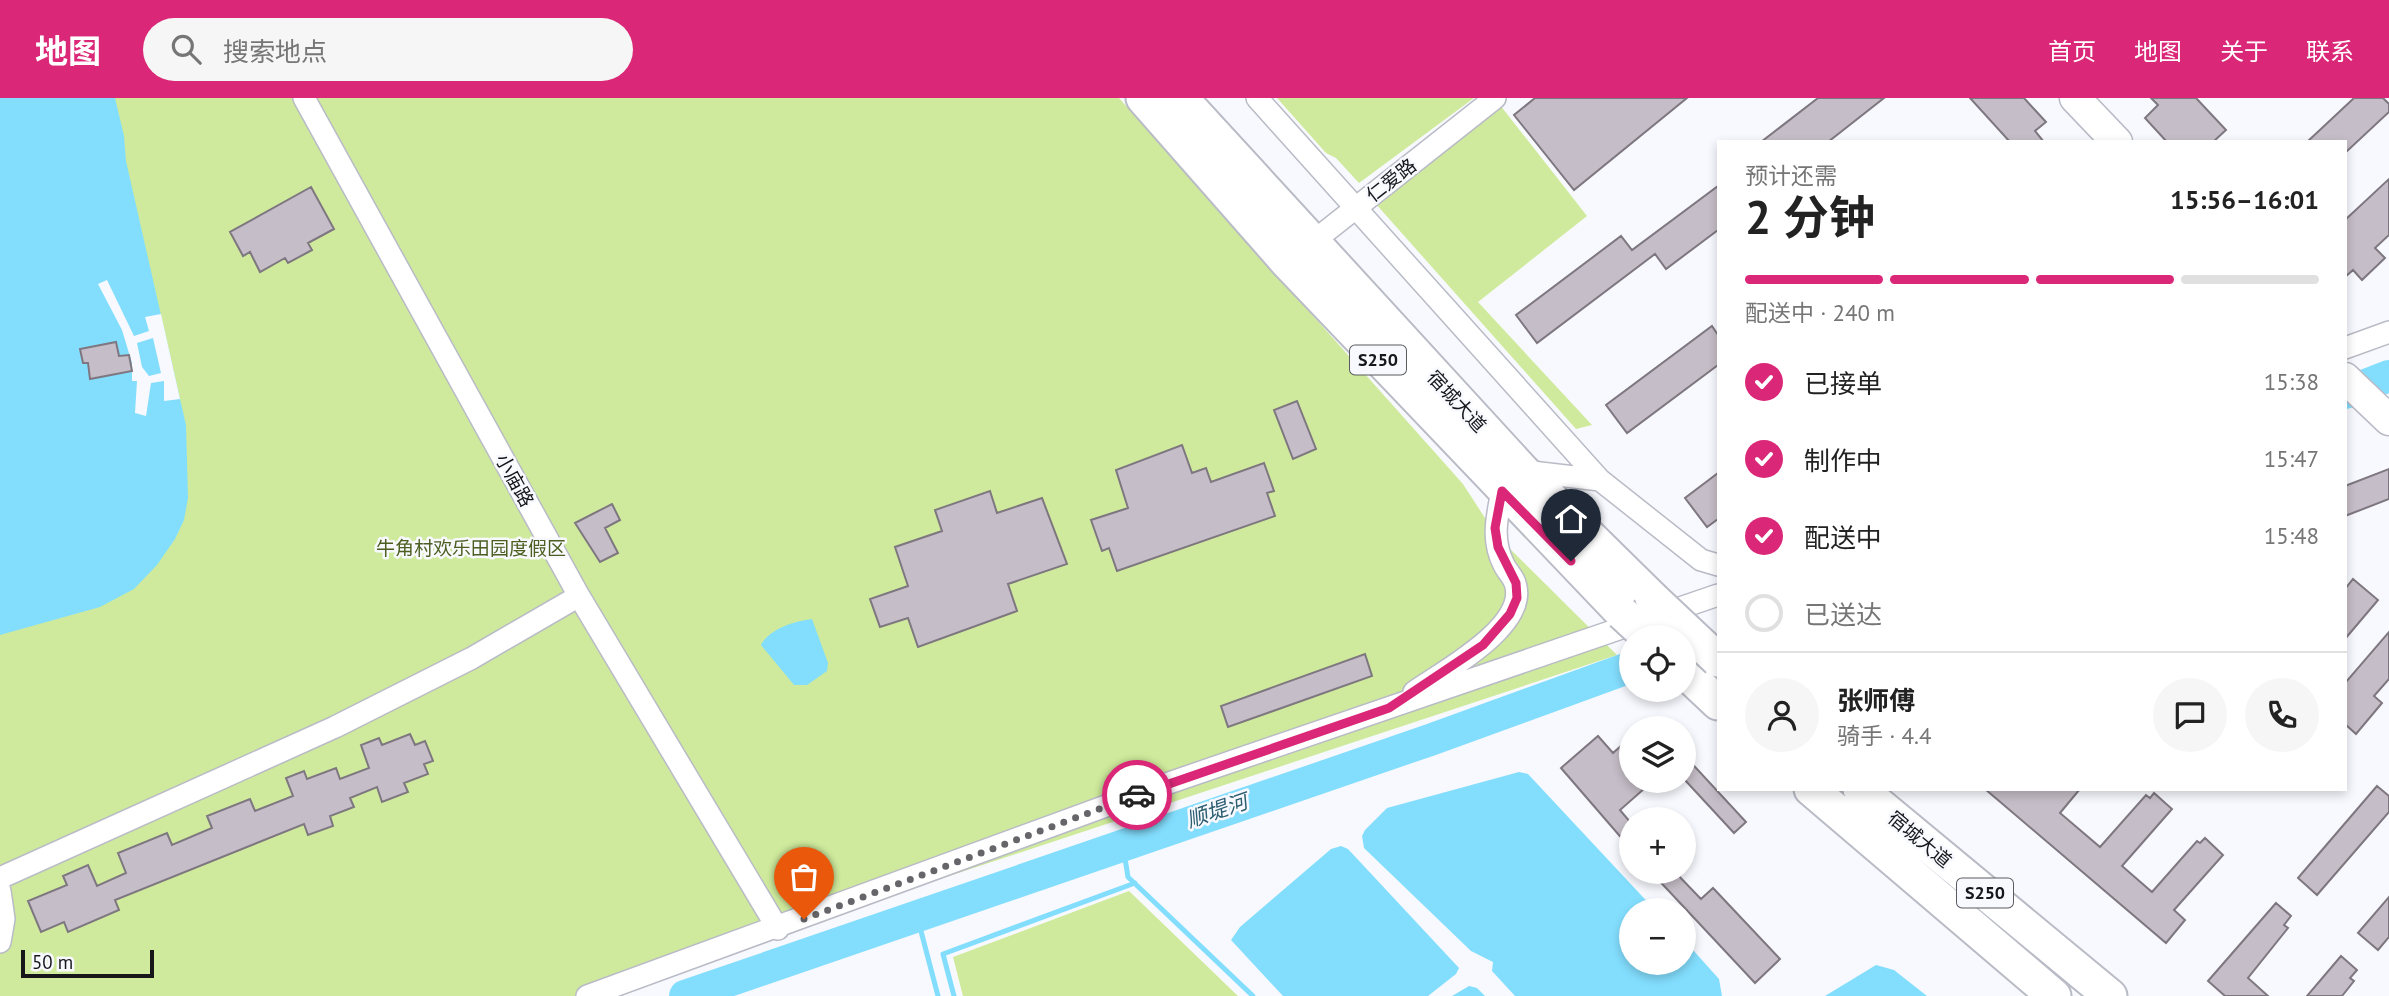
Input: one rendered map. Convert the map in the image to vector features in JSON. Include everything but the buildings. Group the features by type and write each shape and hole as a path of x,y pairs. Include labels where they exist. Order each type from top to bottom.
{"main road":[{"name":"宿城大道","path":"1143,98 1299,253 1513,481 1622,613 1635,625"},
{"name":"宿城大道","path":"1181,98 1299,253"},
{"name":"宿城大道","path":"1513,481 1652,598 1717,659"},
{"path":"1696,682 1717,702"},
{"name":"宿城大道","path":"1813,791 2054,996"},
{"name":"宿城大道","path":"1862,791 2110,996"}],"street":[{"name":"小庙路","path":"304,98 579,596 778,929"},
{"path":"1258,98 1600,480 1701,560 1717,565"},
{"name":"仁爱路","path":"1299,253 1495,98"},
{"path":"2074,98 2115,140"},
{"path":"2347,347 2389,332"},
{"path":"2347,380 2389,419"},
{"path":"1389,708 1483,645 1510,614 1517,598 1516,583 1503,564 1495,528 1513,481 1600,480"},
{"path":"587,996 778,929 1167,784 1717,595"},
{"path":"0,878 335,727 472,658 579,596"},
{"path":"0,891 4,919 0,942"}],"green space":[{"name":"牛角村欢乐田园度假区","path":"0,98 1119,98 1463,484 1496,535 1617,655 587,996 0,996"},
{"path":"1277,98 1474,98 1359,183 1336,158 1326,153"},
{"path":"1500,105 1587,216 1478,302 1592,425 1576,429 1375,203"},
{"path":"1129,891 1238,996 963,996 953,957"}],"water":[{"path":"0,98 115,98 124,136 126,161 186,425 188,498 184,520 175,539 157,565 134,589 100,607 0,635"},
{"path":"812,619 828,663 827,671 807,685 794,685 761,645 776,630"},
{"path":"1519,772 1528,774 1619,871 1619,884 1631,884 1644,898 1619,898 1619,975 1696,975 1696,953 1719,979 1722,996 1515,996 1492,971 1493,962 1471,951 1364,848 1362,836 1365,830 1387,808"},
{"path":"1341,846 1348,849 1459,968 1456,974 1428,996 1283,996 1231,940 1240,927 1331,849"},
{"path":"1876,965 1894,970 1927,996 1825,996"},
{"path":"1469,986 1477,988 1485,996 1452,996"}],"pier":[{"path":"107,280 134,336 149,331 145,317 161,314 180,399 164,401 164,381 151,383 146,416 135,413 137,381 132,381 132,363 122,330 98,284","holes":["153,338 161,373 149,376 142,367 137,343"]}],"waterway":[{"name":"顺堤河","path":"2347,392 2389,376"},
{"name":"顺堤河","path":"685,996 1430,740 1619,671"},
{"path":"1123,846 1128,877 1253,996"},
{"path":"954,996 943,954 1135,883"},
{"path":"917,916 938,996"}],"way so far":[{"path":"804,919 1137,795"}],"route":[{"path":"1137,795 1389,708 1483,645 1510,614 1517,598 1516,583 1503,564 1495,528 1502,491 1571,561"}]}
